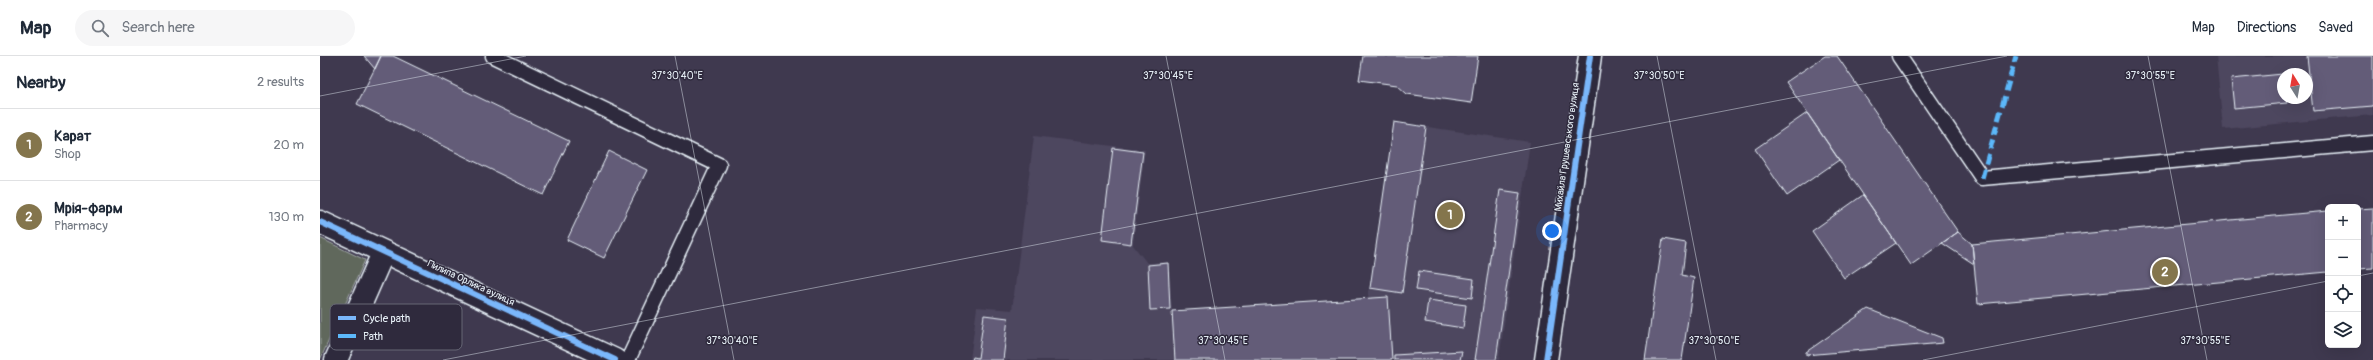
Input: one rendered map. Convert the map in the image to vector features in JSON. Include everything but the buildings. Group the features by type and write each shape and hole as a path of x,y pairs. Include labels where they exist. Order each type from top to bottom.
{"street":[{"name":"Михайла Грушевського вулиця","path":"1546,360 1590,56"},
{"name":"Пилипа Орлика вулиця","path":"320,222 606,358"},
{"path":"361,304 383,253"},
{"path":"336,360 340,350"}],"lane":[{"path":"493,56 719,165 628,360"},
{"path":"1899,56 1982,178 2373,143"}],"shaded area":[{"path":"2216,56 2373,56 2373,115 2223,129"},
{"path":"1394,122 1530,142 1499,360 970,360 977,307 1012,310 1034,136 1145,150 1133,245 1147,263 1169,262 1172,311 1368,298"}],"green space":[{"path":"320,238 365,260 345,304 330,304 330,338 320,360"}],"marked path":[{"path":"1982,178 2016,56"}],"cycle path":[{"path":"1546,360 1590,56"},
{"path":"320,222 615,360"}],"place":[{"name":"Карат","path":"1450,215"},
{"name":"Мрія-фарм","path":"2165,272"}]}
